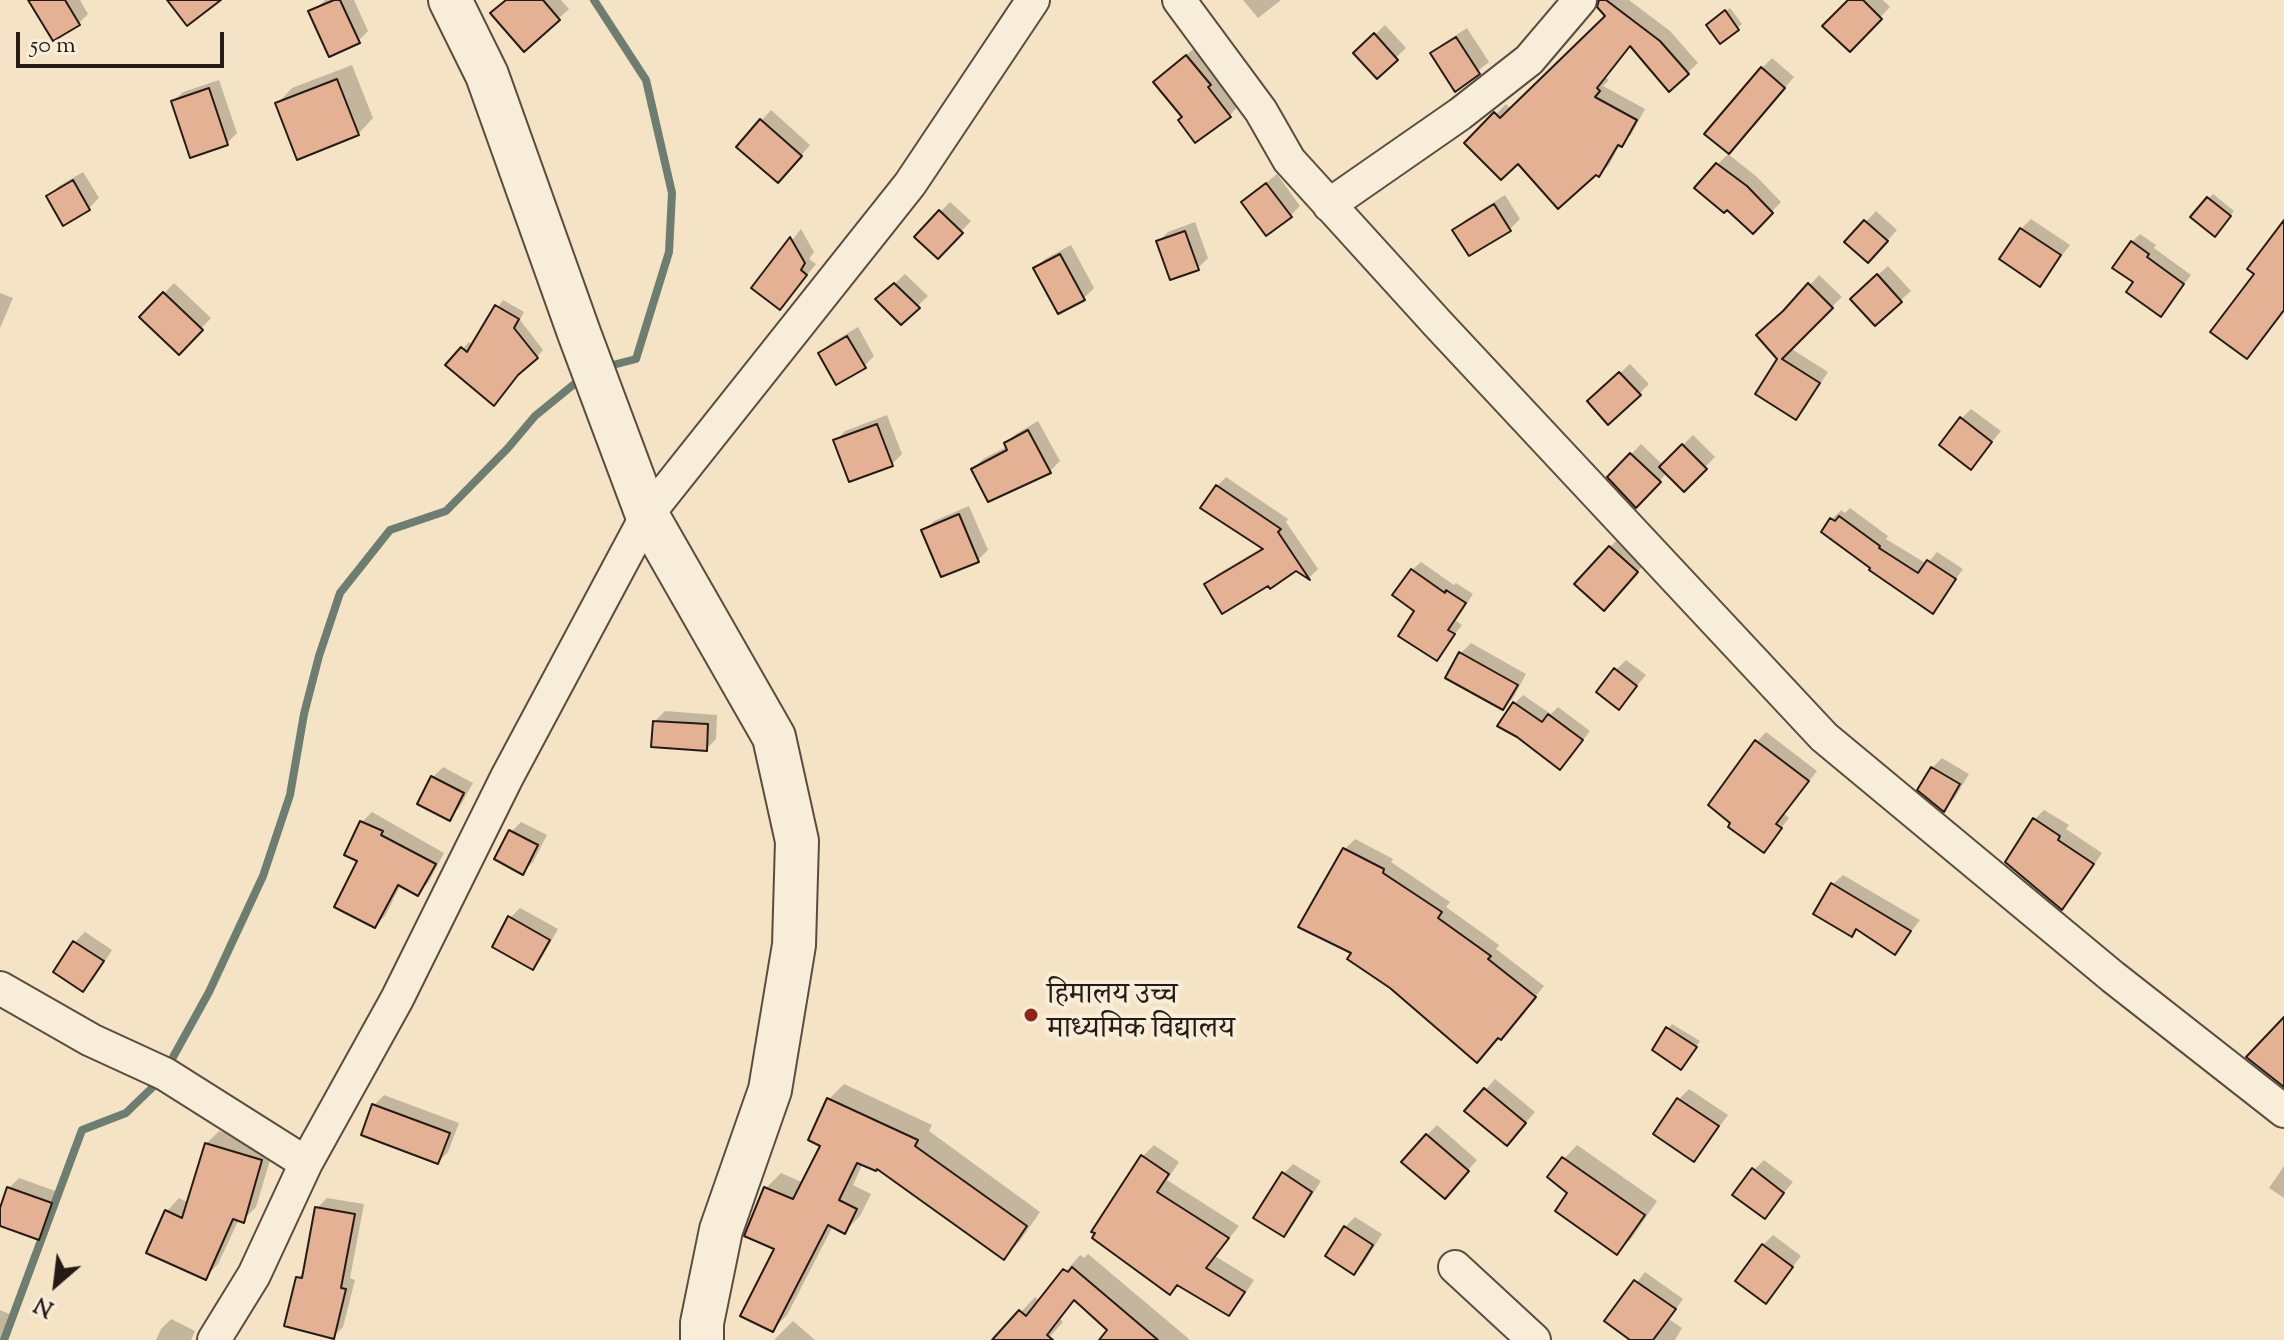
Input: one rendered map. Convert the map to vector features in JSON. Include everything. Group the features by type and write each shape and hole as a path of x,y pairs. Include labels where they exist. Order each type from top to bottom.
{"street":[{"path":"450,0 487,75 647,515 774,737 797,841 794,945 770,1090 721,1230 702,1323 702,1340"},
{"path":"214,1340 254,1275 306,1163 397,999 507,777 647,515 910,184 1033,0"},
{"path":"1179,0 1261,111 1289,160 1824,737 2113,977 2284,1111"},
{"path":"1329,205 1460,114 1529,60 1580,0"},
{"path":"0,988 91,1040 165,1074 306,1163"},
{"path":"1455,1267 1534,1340"}],"building":[{"path":"28,0 65,0 80,25 53,41"},
{"path":"167,0 221,0 187,26"},
{"path":"340,0 360,43 329,57 308,11"},
{"path":"506,0 543,0 560,20 524,52 490,13"},
{"path":"1599,0 1606,0 1660,41 1689,74 1669,92 1630,46 1597,88 1600,91 1595,97 1637,120 1622,147 1618,145 1599,177 1596,175 1558,209 1518,164 1501,180 1464,143 1494,112 1500,118 1605,16 1597,7"},
{"path":"1848,0 1863,0 1882,19 1850,52 1822,26"},
{"path":"1725,10 1739,30 1720,44 1706,25"},
{"path":"1374,33 1398,60 1377,79 1353,53"},
{"path":"1456,37 1480,74 1455,92 1430,53"},
{"path":"1186,55 1211,85 1208,87 1231,117 1195,143 1178,120 1182,117 1153,82"},
{"path":"1761,67 1785,88 1729,154 1704,134"},
{"path":"337,79 359,135 297,160 275,103"},
{"path":"209,88 228,145 190,158 171,101"},
{"path":"760,119 802,156 778,183 736,147"},
{"path":"1716,163 1747,186 1773,213 1753,234 1727,210 1724,213 1694,188"},
{"path":"73,180 90,210 63,226 46,196"},
{"path":"1266,183 1292,217 1266,236 1241,202"},
{"path":"2207,197 2231,216 2215,237 2190,217"},
{"path":"1494,204 1511,231 1469,256 1452,230"},
{"path":"939,210 963,233 938,259 914,237"},
{"path":"1864,220 1888,241 1868,263 1844,242"},
{"path":"2284,220 2284,310 2247,359 2210,332 2254,274 2247,269"},
{"path":"2020,228 2061,255 2040,287 1999,259"},
{"path":"1185,231 1199,270 1170,280 1156,241"},
{"path":"790,237 805,263 801,270 807,275 780,310 751,288"},
{"path":"2131,241 2184,284 2161,317 2126,292 2133,282 2112,268"},
{"path":"1060,254 1085,300 1058,314 1033,268"},
{"path":"1877,274 1902,302 1875,326 1850,299"},
{"path":"894,283 920,308 901,325 875,299"},
{"path":"1808,283 1833,308 1782,359 1820,383 1796,420 1755,394 1777,359 1756,335"},
{"path":"163,292 203,330 179,355 139,317"},
{"path":"495,305 519,319 514,328 538,358 518,375 494,406 445,365 461,347 467,352"},
{"path":"847,336 866,368 836,385 818,353"},
{"path":"1619,372 1641,395 1608,425 1587,401"},
{"path":"1960,417 1992,442 1971,470 1939,445"},
{"path":"877,424 893,466 849,482 833,440"},
{"path":"1028,430 1051,473 988,502 971,469 1007,450 1004,443"},
{"path":"1682,444 1707,469 1684,492 1659,467"},
{"path":"1630,453 1661,482 1636,508 1607,477"},
{"path":"1216,485 1281,529 1278,532 1310,580 1296,571 1270,589 1268,586 1222,614 1204,584 1263,549 1200,508"},
{"path":"959,514 979,562 941,577 921,530"},
{"path":"1839,516 1879,548 1918,573 1927,560 1956,579 1933,614 1821,532 1830,518 1835,521"},
{"path":"1609,546 1638,572 1604,611 1574,584"},
{"path":"1411,569 1445,593 1446,590 1466,603 1448,630 1455,634 1437,661 1398,636 1414,611 1392,595"},
{"path":"1459,652 1518,685 1503,710 1445,678"},
{"path":"1614,668 1637,686 1619,710 1596,692"},
{"path":"1513,702 1542,722 1548,714 1583,740 1560,770 1517,737 1497,726"},
{"path":"653,721 708,724 707,751 651,747"},
{"path":"1755,740 1809,781 1776,824 1782,828 1764,853 1728,827 1730,823 1708,805"},
{"path":"1931,767 1960,784 1944,812 1917,790"},
{"path":"431,776 464,793 450,821 417,804"},
{"path":"2033,818 2060,836 2058,840 2094,864 2062,910 2005,862"},
{"path":"360,821 383,831 381,835 436,864 418,896 398,885 375,928 334,907 357,861 344,855"},
{"path":"509,830 538,845 523,875 494,859"},
{"path":"1343,848 1384,869 1383,873 1442,912 1438,918 1491,956 1488,959 1536,997 1501,1040 1498,1038 1477,1063 1390,988 1347,959 1351,953 1298,927"},
{"path":"1831,883 1911,931 1895,955 1856,929 1852,937 1813,914"},
{"path":"508,916 550,940 533,970 492,947"},
{"path":"73,941 104,961 83,992 53,972"},
{"path":"2284,1017 2284,1087 2246,1057"},
{"path":"1666,1027 1697,1047 1681,1070 1652,1050"},
{"path":"1484,1088 1526,1123 1507,1146 1464,1111"},
{"path":"827,1098 918,1140 915,1146 1027,1226 1004,1260 877,1169 857,1163 839,1200 857,1209 845,1234 828,1225 773,1332 740,1316 774,1249 744,1236 764,1187 793,1199 820,1146 808,1140"},
{"path":"1677,1098 1719,1126 1694,1162 1653,1134"},
{"path":"372,1104 450,1133 438,1164 361,1135"},
{"path":"1426,1134 1469,1171 1445,1199 1401,1162"},
{"path":"205,1143 262,1160 244,1223 233,1219 206,1280 146,1253 165,1210 182,1218"},
{"path":"1141,1155 1169,1174 1157,1192 1229,1238 1206,1268 1245,1292 1229,1316 1177,1285 1170,1295 1092,1238 1095,1233 1091,1232"},
{"path":"1562,1157 1645,1215 1617,1255 1555,1211 1567,1193 1547,1177"},
{"path":"1752,1168 1784,1193 1765,1219 1732,1195"},
{"path":"1282,1172 1312,1192 1284,1237 1253,1218"},
{"path":"7,1187 52,1203 39,1240 0,1226 0,1208"},
{"path":"315,1207 355,1214 341,1288 346,1289 334,1339 284,1326 296,1277 302,1278"},
{"path":"1344,1226 1373,1245 1354,1275 1325,1256"},
{"path":"1762,1244 1793,1267 1766,1304 1735,1281"},
{"path":"1072,1267 1158,1340 1099,1340 1107,1330 1074,1300 1047,1335 1053,1340 992,1340 1019,1310 1026,1316 1063,1269 1068,1272"},
{"path":"1634,1280 1676,1309 1653,1340 1630,1340 1604,1321"}],"waterway":[{"path":"594,0 646,80 672,193 669,252 636,359 609,366"},
{"path":"167,1068 209,992 263,876 290,795 304,714 340,593 390,530 446,511 535,416 573,385"},
{"path":"4,1340 82,1130 126,1113 160,1080"}],"place":[{"name":"हिमालय उच्च माध्यमिक विद्यालय","path":"1031,1015"}]}
